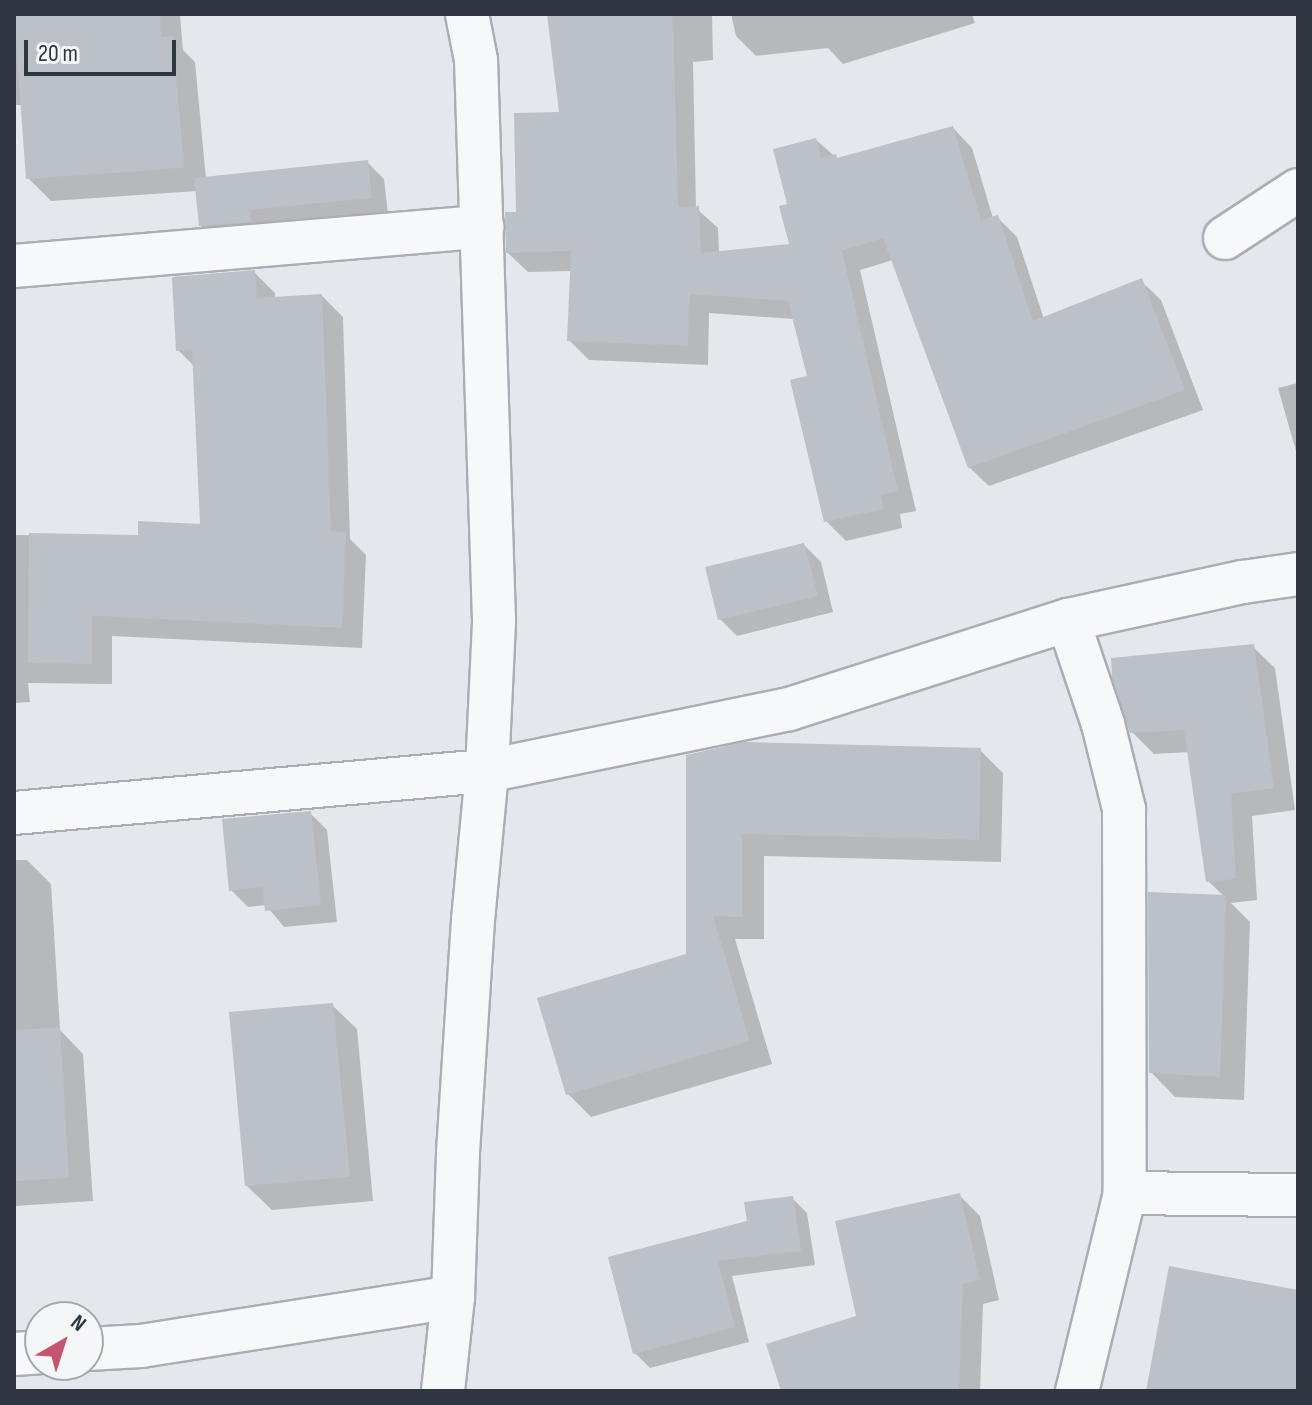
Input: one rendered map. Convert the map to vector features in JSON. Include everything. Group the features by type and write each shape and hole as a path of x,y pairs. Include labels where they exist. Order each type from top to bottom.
{"street":[{"path":"443,1391 453,1297 467,1013 487,771 494,620 476,60 467,14"},
{"path":"1225,238 1298,190"},
{"path":"14,266 482,227"},
{"path":"14,813 487,771 789,709 1068,620 1243,582 1298,574"},
{"path":"1068,620 1103,724 1124,809 1125,1193 1077,1391"},
{"path":"1125,1193 1298,1195"},
{"path":"104,1348 141,1346 453,1297"}],"building":[{"path":"14,14 160,14 162,37 173,36 184,168 26,179"},
{"path":"547,14 673,14 678,207 699,206 701,253 789,244 779,206 787,204 773,149 816,138 821,158 836,154 837,158 953,126 981,220 998,215 1033,321 1142,278 1185,390 968,468 883,238 842,251 898,491 881,495 884,509 824,522 790,380 807,376 788,301 690,294 688,346 567,341 571,251 506,253 505,212 516,212 514,113 559,112"},
{"path":"368,160 372,198 250,210 251,222 199,226 194,178"},
{"path":"255,270 257,298 322,294 331,531 346,532 342,628 92,616 92,664 28,663 29,533 138,535 138,521 200,524 192,350 176,351 172,277"},
{"path":"804,543 818,596 718,620 705,567"},
{"path":"1254,644 1274,788 1231,794 1236,879 1206,882 1184,730 1130,733 1112,677 1111,658"},
{"path":"745,742 981,748 979,840 742,834 742,917 713,916 750,1041 566,1095 537,998 686,954 686,755"},
{"path":"311,811 321,905 265,911 262,887 229,891 222,819"},
{"path":"1148,892 1226,895 1220,1077 1149,1073"},
{"path":"333,1003 350,1177 245,1186 229,1012"},
{"path":"60,1027 69,1178 14,1181 14,1030"},
{"path":"960,1193 980,1280 963,1284 959,1391 781,1391 766,1344 856,1316 835,1221"},
{"path":"793,1196 801,1251 718,1261 735,1327 633,1354 608,1257 747,1221 744,1202"},
{"path":"1169,1266 1298,1290 1298,1391 1146,1391"}]}
